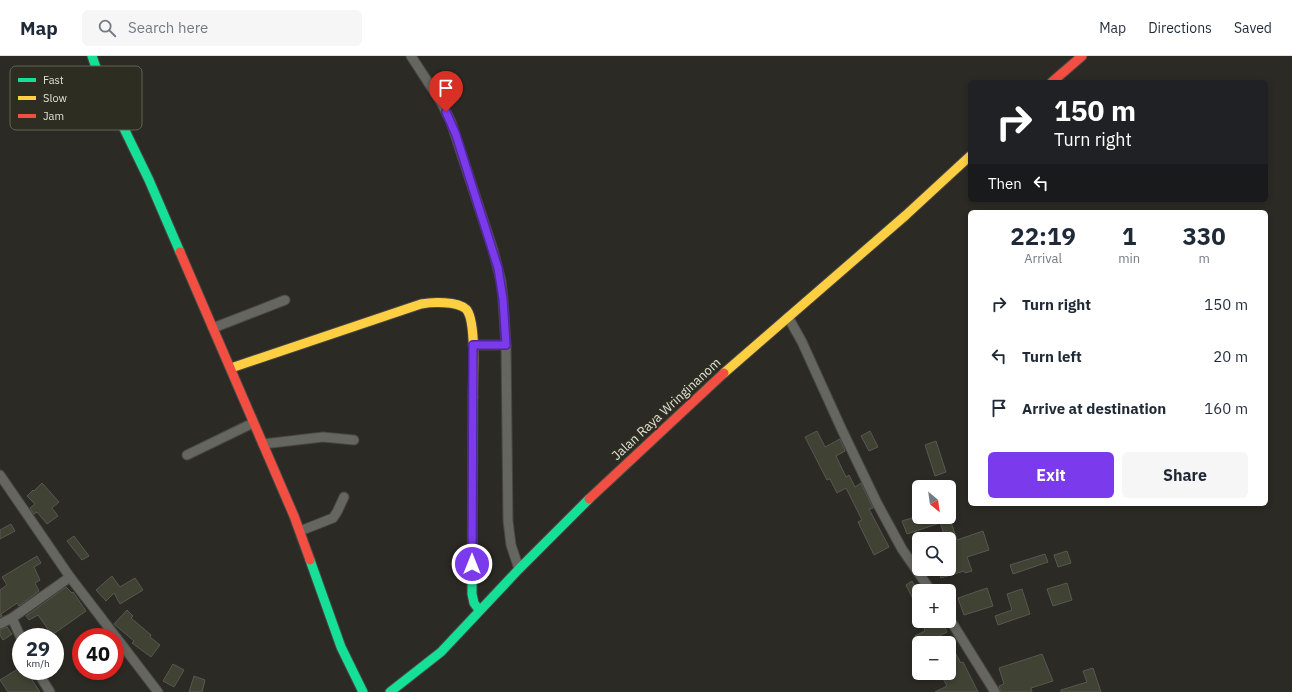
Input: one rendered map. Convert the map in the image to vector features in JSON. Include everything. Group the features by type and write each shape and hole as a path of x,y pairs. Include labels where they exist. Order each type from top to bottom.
{"street":[{"path":"92,56 95,66"},
{"path":"411,56 441,102 456,135 498,268 503,299 506,345 508,521 511,545 519,569"},
{"path":"1054,80 1082,56"},
{"path":"125,130 149,180 231,368 300,531 341,647 363,692"},
{"name":"Jalan Raya Wringinanom","path":"390,692 441,652 479,610 600,488 705,390 788,316 906,215 968,158"},
{"path":"213,328 285,300"},
{"path":"231,368 428,302 465,308 470,315 473,345 472,594 474,603 479,610"},
{"path":"788,316 802,342 877,503 902,549 926,584"},
{"path":"473,345 506,345"},
{"path":"187,455 253,423"},
{"path":"263,444 323,436 354,440"},
{"path":"0,476 70,577 158,692"},
{"path":"300,531 333,518 338,512 344,497"},
{"path":"0,624 12,618 70,577"},
{"path":"12,618 16,628"},
{"path":"955,628 995,692"},
{"path":"43,680 50,692"}],"building":[{"path":"817,431 825,447 840,439 845,451 836,456 846,477 849,475 855,487 861,483 873,508 869,509 889,547 874,555 858,522 862,520 846,488 837,493 830,479 827,480 805,437"},
{"path":"870,431 878,447 869,451 861,436"},
{"path":"936,441 946,472 935,476 925,445"},
{"path":"42,483 59,502 52,508 58,516 47,524 37,512 34,514 30,508 35,504 27,496"},
{"path":"912,518 912,524 937,524 907,534 902,521"},
{"path":"11,524 15,531 0,539 0,530"},
{"path":"940,524 952,524 954,532 943,532"},
{"path":"983,531 989,550 967,557 972,571 965,573 964,571 956,573 956,537 957,540"},
{"path":"74,536 89,556 82,560 67,541"},
{"path":"1067,551 1071,563 1058,567 1054,555"},
{"path":"1045,554 1048,562 1013,574 1010,565"},
{"path":"37,556 41,563 34,567 40,580 35,583 39,591 19,606 17,603 1,614 2,616 0,617 0,590 7,585 2,577"},
{"path":"112,576 120,587 135,578 143,590 120,604 114,593 106,601 96,590"},
{"path":"912,581 914,584 912,584 912,597 906,585"},
{"path":"1067,583 1072,600 1053,606 1047,589"},
{"path":"66,587 72,593 73,592 86,611 62,628 47,628 38,615 29,620 26,616"},
{"path":"987,588 993,606 964,615 958,598"},
{"path":"1022,589 1030,614 998,625 995,616 1012,610 1007,594"},
{"path":"127,610 133,616 131,618 160,645 151,657 132,643 134,641 124,632 124,628 119,628 114,624"},
{"path":"7,627 12,634 3,640 0,635 0,630"},
{"path":"924,628 945,628 947,632 939,636 915,636 925,631"},
{"path":"956,654 961,663 963,662 978,692 935,692 947,686 944,680 956,680"},
{"path":"1042,654 1053,681 1031,688 1032,692 1001,692 999,686 1004,684 999,668"},
{"path":"173,664 184,670 174,687 163,681"},
{"path":"1093,668 1101,692 1061,692 1061,690 1087,682 1083,671"},
{"path":"12,673 12,680 32,680 40,692 8,692 0,680"},
{"path":"194,676 205,680 202,692 189,692"}],"traffic: fast":[{"path":"92,56 95,66"},
{"path":"125,130 149,180 180,252"},
{"path":"473,397 472,594 474,603 479,610"},
{"path":"390,692 441,652 519,569 589,499"},
{"path":"310,560 341,647 363,692"}],"traffic: slow":[{"path":"724,373 906,215 968,158"},
{"path":"231,368 421,304 451,303 462,306 466,309 472,325 474,365 473,397"}],"traffic: jam":[{"path":"1054,80 1082,56"},
{"path":"180,252 294,516 310,560"},
{"path":"589,499 724,373"}],"route":[{"path":"446,112 456,135 498,268 503,299 506,345 473,345 472,564"}]}
